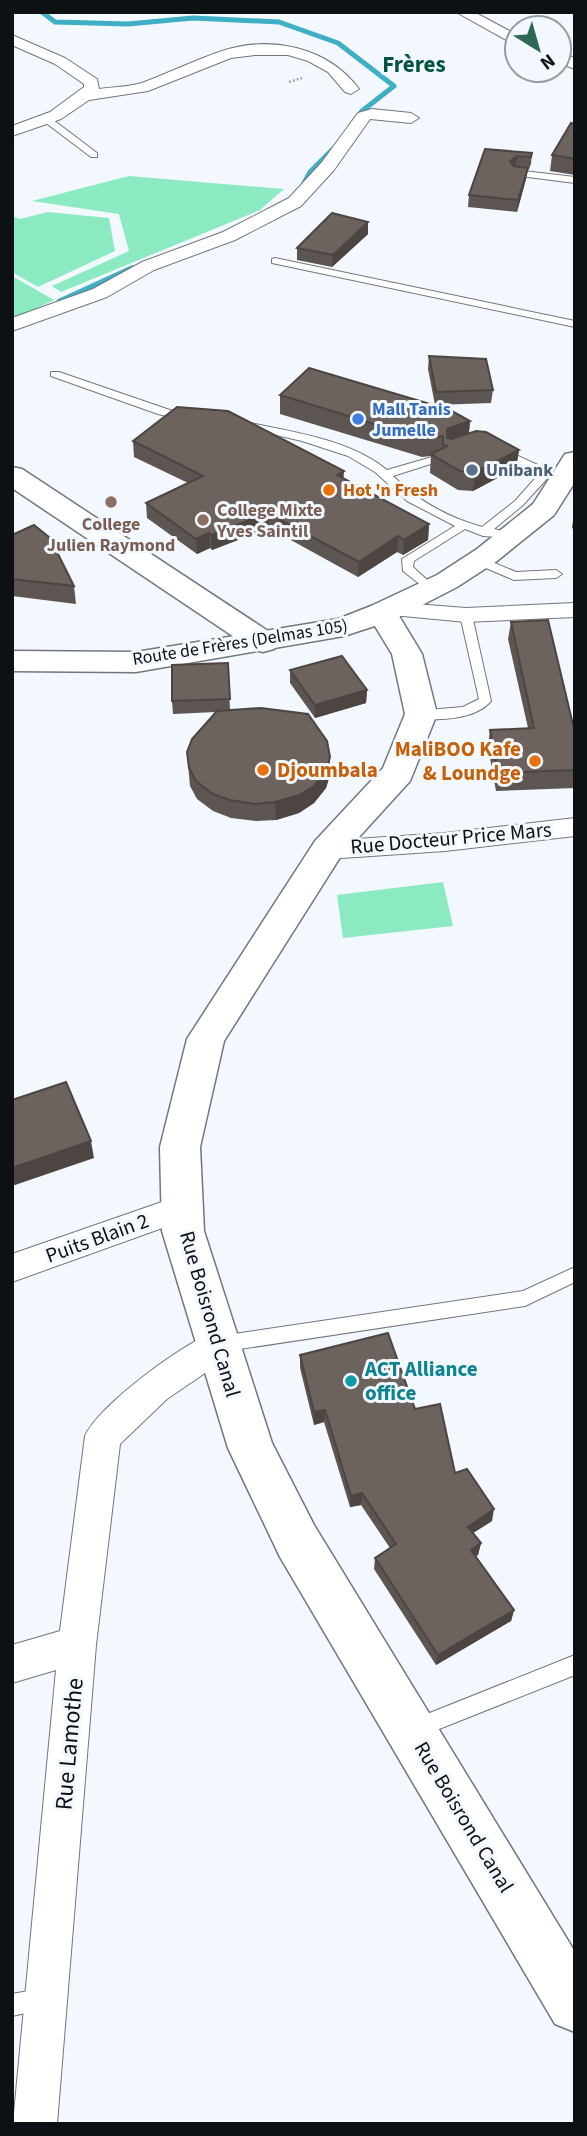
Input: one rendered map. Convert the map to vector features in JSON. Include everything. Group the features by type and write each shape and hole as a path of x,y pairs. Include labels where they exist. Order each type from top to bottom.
{"street":[{"path":"463,12 503,33"},
{"path":"12,39 79,72 91,82 92,88 86,96 49,121 12,131"},
{"path":"86,96 142,88 228,54 255,50 289,50 313,58 333,69 351,89"},
{"path":"12,325 100,293 148,266 229,236 295,202 328,166 364,116 411,118"},
{"name":"Route de Frères (Delmas 105)","path":"12,661 136,662 344,627 386,611 431,589 491,543 544,509 563,470"},
{"path":"12,475 263,642"},
{"path":"421,714 407,654 386,611 466,615 575,610"},
{"name":"Rue Boisrond Canal","path":"421,714 398,773 327,849 206,1039 180,1147 183,1231 251,1448 297,1541 575,2004"},
{"name":"Rue Docteur Price Mars","path":"327,849 445,842 575,827"},
{"name":"Puits Blain 2","path":"12,1268 182,1208"},
{"name":"Rue Lamothe","path":"35,2124 30,2001 103,1436 155,1388 218,1345"},
{"path":"12,1664 77,1646"}],"lane":[{"path":"49,121 94,155"},
{"path":"515,173 575,180"},
{"path":"275,261 575,324"},
{"path":"55,374 162,412 183,418 204,417"},
{"path":"226,420 340,449 365,460 387,474 410,499 491,543 514,576 556,574"},
{"path":"487,445 563,470"},
{"path":"387,474 436,460"},
{"path":"431,589 407,568 408,559 462,526"},
{"path":"421,714 475,708 485,701 466,615"},
{"path":"218,1345 525,1298 575,1274"},
{"path":"412,1730 575,1665"}],"green space":[{"path":"129,176 284,189 260,210 61,292 52,286 129,251 119,214 32,201"},
{"path":"48,212 109,218 115,251 38,287 12,272 12,216 20,219"},
{"path":"12,276 54,300 12,320"},
{"path":"443,882 453,926 343,938 337,895"}],"building":[{"path":"571,123 575,124 575,159 552,155"},
{"path":"485,149 532,153 531,157 517,156 510,161 513,166 528,168 518,200 469,195"},
{"path":"332,213 368,222 333,255 297,248"},
{"path":"429,356 486,359 493,390 436,392"},
{"path":"309,368 450,410 470,421 447,429 447,438 452,439 476,431 486,432 519,450 475,472 460,471 431,454 447,446 443,445 443,436 423,439 280,395"},
{"path":"177,407 228,411 344,471 337,475 429,524 404,540 398,536 359,562 268,513 196,539 146,503 203,476 133,441"},
{"path":"34,525 50,538 74,586 12,579 12,535"},
{"path":"548,620 575,733 575,770 498,773 490,730 534,728 511,622"},
{"path":"342,656 367,690 315,705 290,670"},
{"path":"228,663 230,699 172,701 172,665"},
{"path":"261,708 308,714 327,741 330,757 326,771 314,786 299,795 275,802 255,804 213,794 196,781 189,768 187,752 192,739 217,711"},
{"path":"66,1082 91,1141 12,1168 12,1100"},
{"path":"388,1333 415,1409 440,1404 455,1473 467,1469 494,1509 468,1527 481,1543 471,1550 514,1610 438,1655 375,1558 396,1544 362,1493 351,1496 325,1410 314,1412 300,1355"}],"waterway":[{"path":"42,12 55,22 128,24 193,18 279,22 338,43 394,86 362,111 353,123"},
{"path":"301,189 310,172 336,146"},
{"path":"60,302 132,269"}],"place":[{"name":"Mall Tanis Jumelle","path":"358,419"},
{"name":"Unibank","path":"472,470"},
{"name":"Hot 'n Fresh","path":"329,490"},
{"name":"College Julien Raymond","path":"111,502"},
{"name":"College Mixte Yves Saintil","path":"203,520"},
{"name":"MaliBOO Kafe & Loundge","path":"535,761"},
{"name":"Djoumbala","path":"263,770"},
{"name":"ACT Alliance office","path":"351,1381"}],"district":[{"name":"Frères","path":"414,64"}]}
